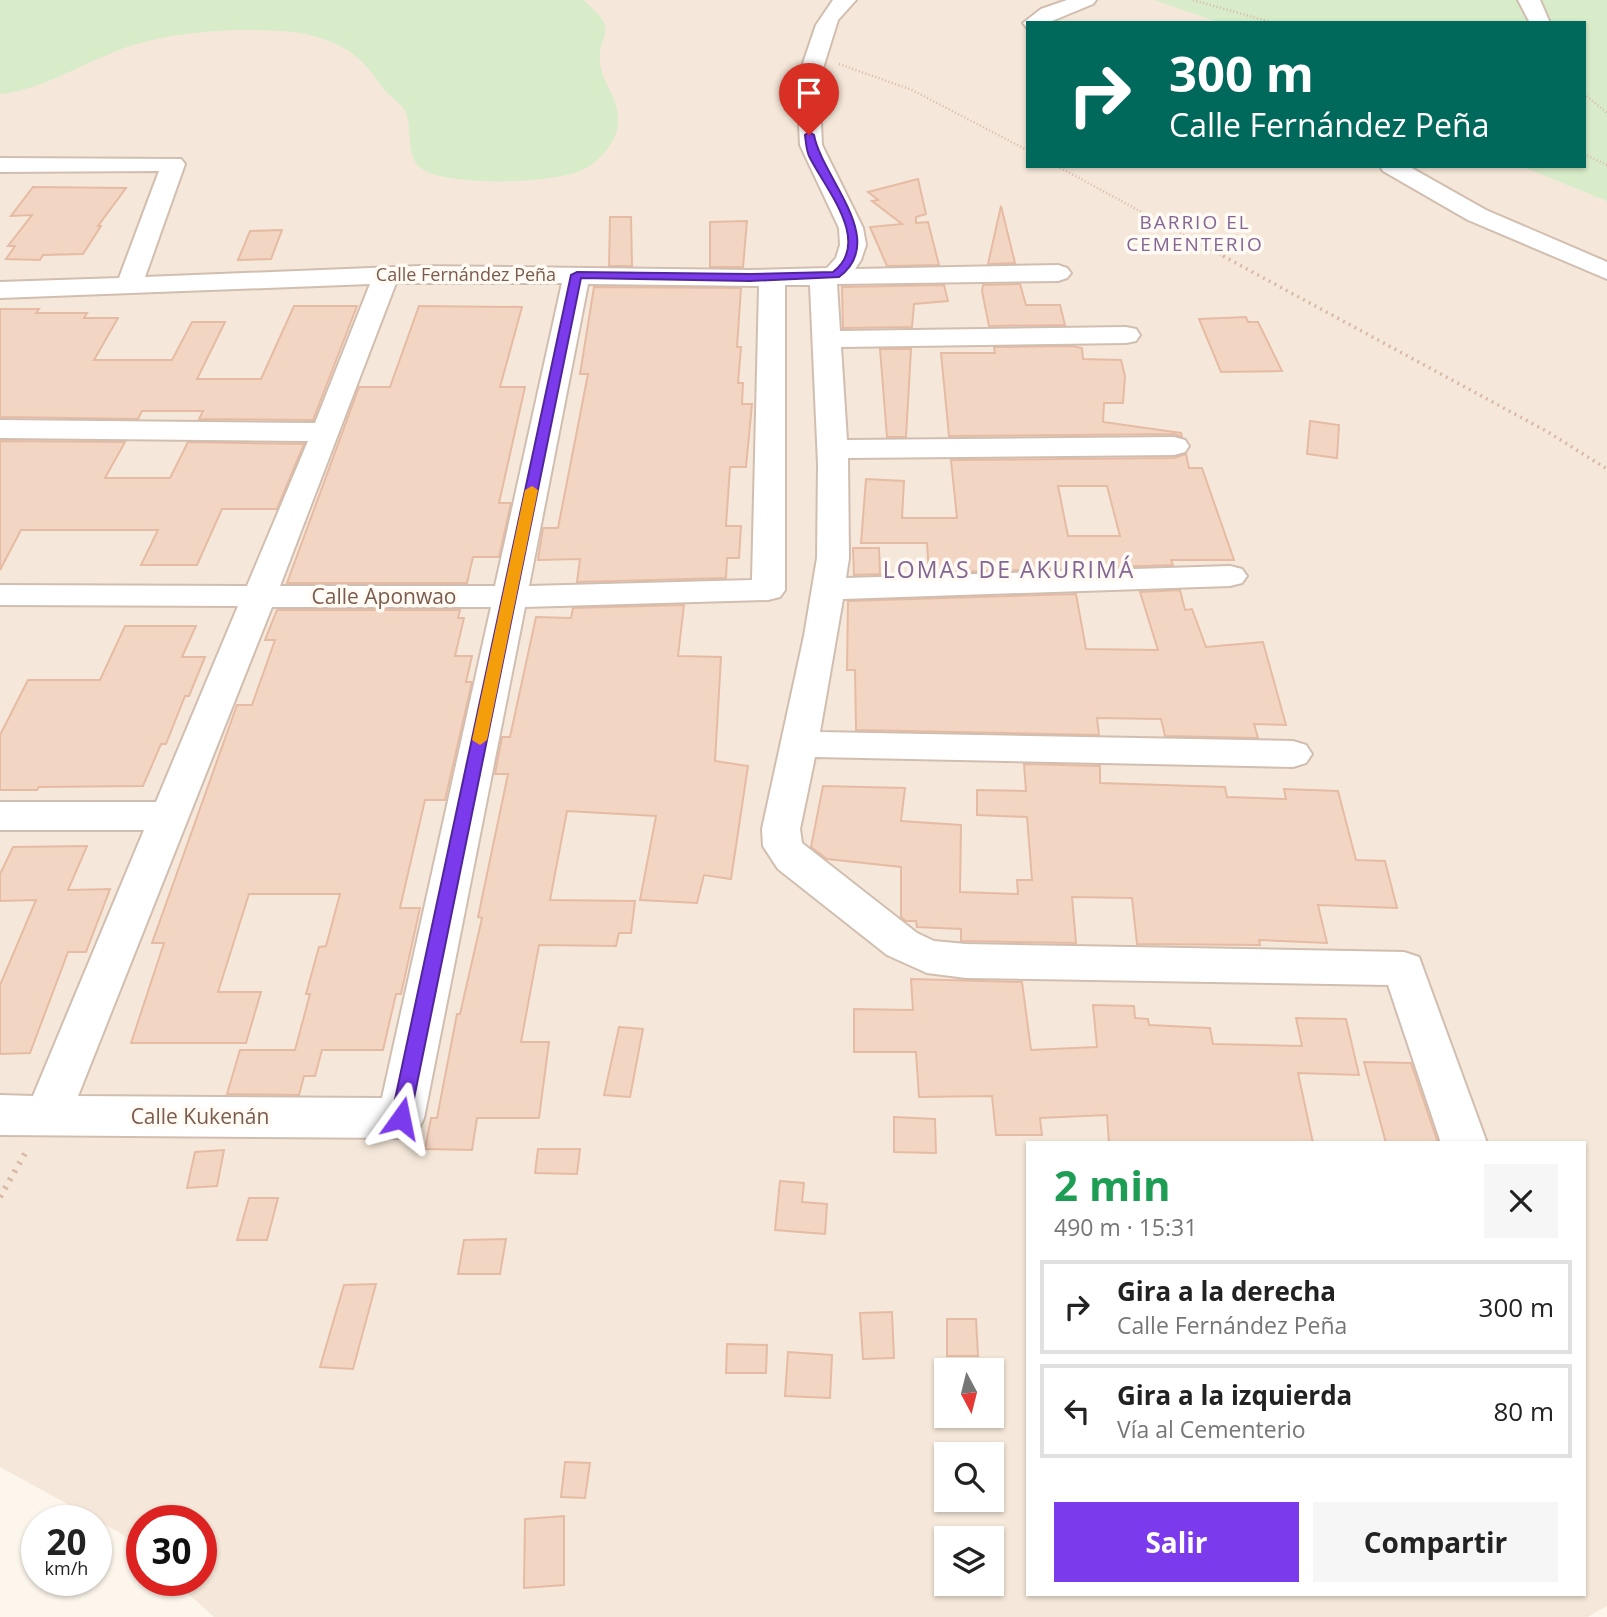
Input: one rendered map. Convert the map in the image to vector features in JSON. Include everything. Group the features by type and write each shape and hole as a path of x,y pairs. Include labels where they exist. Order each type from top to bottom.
{"street":[{"path":"846,0 832,12 814,60 808,87 810,144 845,211 854,243 845,268 829,275 827,339 833,558 781,829 783,846 792,859 902,944 927,957 966,961 1404,969 1463,1141"},
{"path":"1036,21 1048,13 1086,0"},
{"path":"1528,0 1531,1 1539,21"},
{"path":"0,165 173,163 129,286"},
{"path":"1395,168 1477,215 1607,271"},
{"name":"Calle Fernández Peña","path":"0,290 386,275 772,277 1058,273"},
{"path":"47,1116 326,432 386,275"},
{"path":"509,597 577,275"},
{"name":"Calle Aponwao","path":"0,594 509,597 768,590 772,277"},
{"path":"827,339 1126,335"},
{"path":"0,429 326,432"},
{"path":"832,449 1174,446"},
{"path":"829,589 1230,576"},
{"name":"Calle Kukenán","path":"0,1115 401,1118 509,597"},
{"path":"799,744 1293,754"},
{"path":"0,816 170,816"}],"path":[{"path":"1194,0 1267,21"},
{"path":"814,60 840,64 880,76 962,114 1026,149"},
{"path":"1586,96 1607,113"},
{"path":"1586,155 1607,165"},
{"path":"1061,168 1548,432 1607,469"},
{"path":"0,1197 47,1116"}],"shaded area":[{"path":"0,0 1607,0 1607,1606 1588,1617 214,1617 191,1596 217,1596 217,1505 126,1505 126,1538 112,1529 112,1505 69,1505 0,1467"}],"green space":[{"path":"0,0 583,0 596,11 605,27 600,57 601,69 617,108 618,124 613,140 603,154 590,166 575,173 542,179 504,181 465,180 432,174 423,170 413,157 409,124 403,109 358,58 327,40 281,31 218,31 154,40 114,52 30,88 0,94"},
{"path":"1154,0 1607,0 1607,201 1525,168 1586,168 1586,21 1215,21"}],"building":[{"path":"918,179 926,214 916,217 916,223 928,222 939,265 887,266 870,227 902,224 872,201 878,200 868,192"},
{"path":"33,187 126,188 98,226 101,226 83,254 43,255 40,260 6,259 15,246 8,246 32,215 11,216"},
{"path":"1001,206 1015,263 988,264"},
{"path":"610,217 631,217 632,266 609,266"},
{"path":"747,221 743,267 710,267 710,222"},
{"path":"282,230 271,259 238,260 250,231"},
{"path":"1020,284 1026,305 1060,305 1065,325 989,326 983,285"},
{"path":"944,285 948,301 914,304 912,327 843,328 842,287"},
{"path":"594,287 741,288 737,347 741,347 738,383 743,383 742,404 752,404 746,467 730,467 726,526 741,526 739,558 727,558 726,578 577,582 580,559 538,560 543,528 558,528 588,374 580,374"},
{"path":"294,306 357,306 313,420 199,419 203,411 142,411 138,419 0,417 0,309 39,309 36,313 87,313 84,318 118,318 94,360 172,360 192,322 225,322 197,379 261,379"},
{"path":"419,306 522,307 500,387 525,387 499,503 511,503 499,557 473,557 467,583 287,583 359,387 390,387"},
{"path":"1246,317 1248,322 1258,322 1282,371 1221,372 1199,319"},
{"path":"994,347 1082,348 1083,359 1121,360 1125,376 1123,403 1104,403 1103,422 1181,433 1182,437 1174,434 949,436 941,353 995,353"},
{"path":"880,349 911,349 906,437 887,437"},
{"path":"1310,421 1339,425 1337,458 1307,454"},
{"path":"0,441 125,442 105,478 170,478 188,442 304,444 277,509 222,509 197,565 141,565 158,530 21,530 0,570"},
{"path":"1186,454 1189,468 1202,468 1234,560 1171,560 1173,565 929,573 927,543 861,543 866,479 904,481 902,518 957,518 951,460 1174,458","holes":["1058,486 1107,486 1120,536 1068,536"]},
{"path":"853,548 879,548 880,574 854,575"},
{"path":"1180,590 1185,610 1192,609 1206,647 1263,642 1286,725 1254,724 1258,738 1165,736 1161,719 1097,718 1099,735 856,730 855,670 847,670 848,601 1076,594 1086,649 1158,650 1140,592"},
{"path":"684,605 678,656 721,657 715,761 748,766 731,879 704,875 697,903 640,900 656,816 567,811 550,900 635,901 631,933 619,933 616,946 539,945 521,1042 549,1042 539,1118 477,1118 472,1150 425,1149 431,1118 437,1118 457,1014 460,1014 482,918 478,917 508,774 495,774 502,737 510,737 536,617 571,618 573,608"},
{"path":"277,610 460,610 458,618 464,618 455,656 472,656 466,682 472,682 445,800 425,800 400,908 420,908 401,994 396,994 383,1050 322,1050 315,1076 304,1076 299,1095 227,1094 240,1050 295,1050 319,947 326,946 340,894 249,894 218,992 261,992 246,1043 131,1043 164,943 152,943 237,705 252,705 275,640 265,640"},
{"path":"125,626 196,626 182,657 205,657 189,696 185,696 166,744 161,744 143,786 0,790 0,735 28,680 100,680"},
{"path":"1024,764 1100,766 1100,783 1225,787 1227,797 1286,799 1284,789 1338,791 1356,860 1385,861 1397,908 1318,905 1327,943 1259,940 1260,945 1137,944 1132,898 1072,897 1076,943 961,941 961,929 917,927 916,921 906,921 901,917 901,867 827,859 811,847 823,786 905,788 901,821 961,825 960,892 1018,894 1017,880 1032,880 1027,817 977,815 977,790 1026,791"},
{"path":"87,846 68,890 110,889 86,952 68,952 30,1053 0,1054 0,985 36,900 0,901 0,874 13,847"},
{"path":"911,979 1022,982 1031,1050 1097,1047 1093,1005 1134,1006 1135,1018 1148,1019 1149,1025 1210,1028 1213,1044 1302,1046 1296,1018 1346,1019 1359,1075 1298,1073 1313,1141 1109,1141 1107,1115 1040,1118 1042,1135 996,1135 992,1096 919,1097 916,1052 854,1052 854,1009 913,1010"},
{"path":"619,1027 643,1029 630,1097 604,1095"},
{"path":"1364,1062 1411,1063 1437,1141 1385,1141"},
{"path":"894,1117 935,1119 936,1153 894,1152"},
{"path":"538,1149 580,1149 577,1174 535,1173"},
{"path":"224,1150 217,1186 187,1188 195,1152"},
{"path":"780,1181 804,1183 802,1202 827,1204 825,1234 775,1230"},
{"path":"249,1198 278,1198 267,1240 237,1240"},
{"path":"506,1239 500,1274 458,1274 464,1240"},
{"path":"376,1284 353,1369 320,1367 344,1285"},
{"path":"892,1312 894,1358 863,1359 860,1313"},
{"path":"947,1319 976,1319 978,1356 947,1356"},
{"path":"727,1344 767,1345 766,1373 726,1373"},
{"path":"788,1352 832,1355 830,1398 785,1396"},
{"path":"565,1462 590,1463 585,1498 561,1497"},
{"path":"564,1516 564,1585 524,1588 525,1519"}],"slow traffic":[{"path":"480,740 532,490"}],"district":[{"name":"BARRIO EL CEMENTERIO","path":"1195,233"},
{"name":"LOMAS DE AKURIMÁ","path":"1009,570"}],"route":[{"path":"401,1118 577,275 750,278 835,275 845,268 851,256 854,243 852,229 813,153 809,135"}]}
